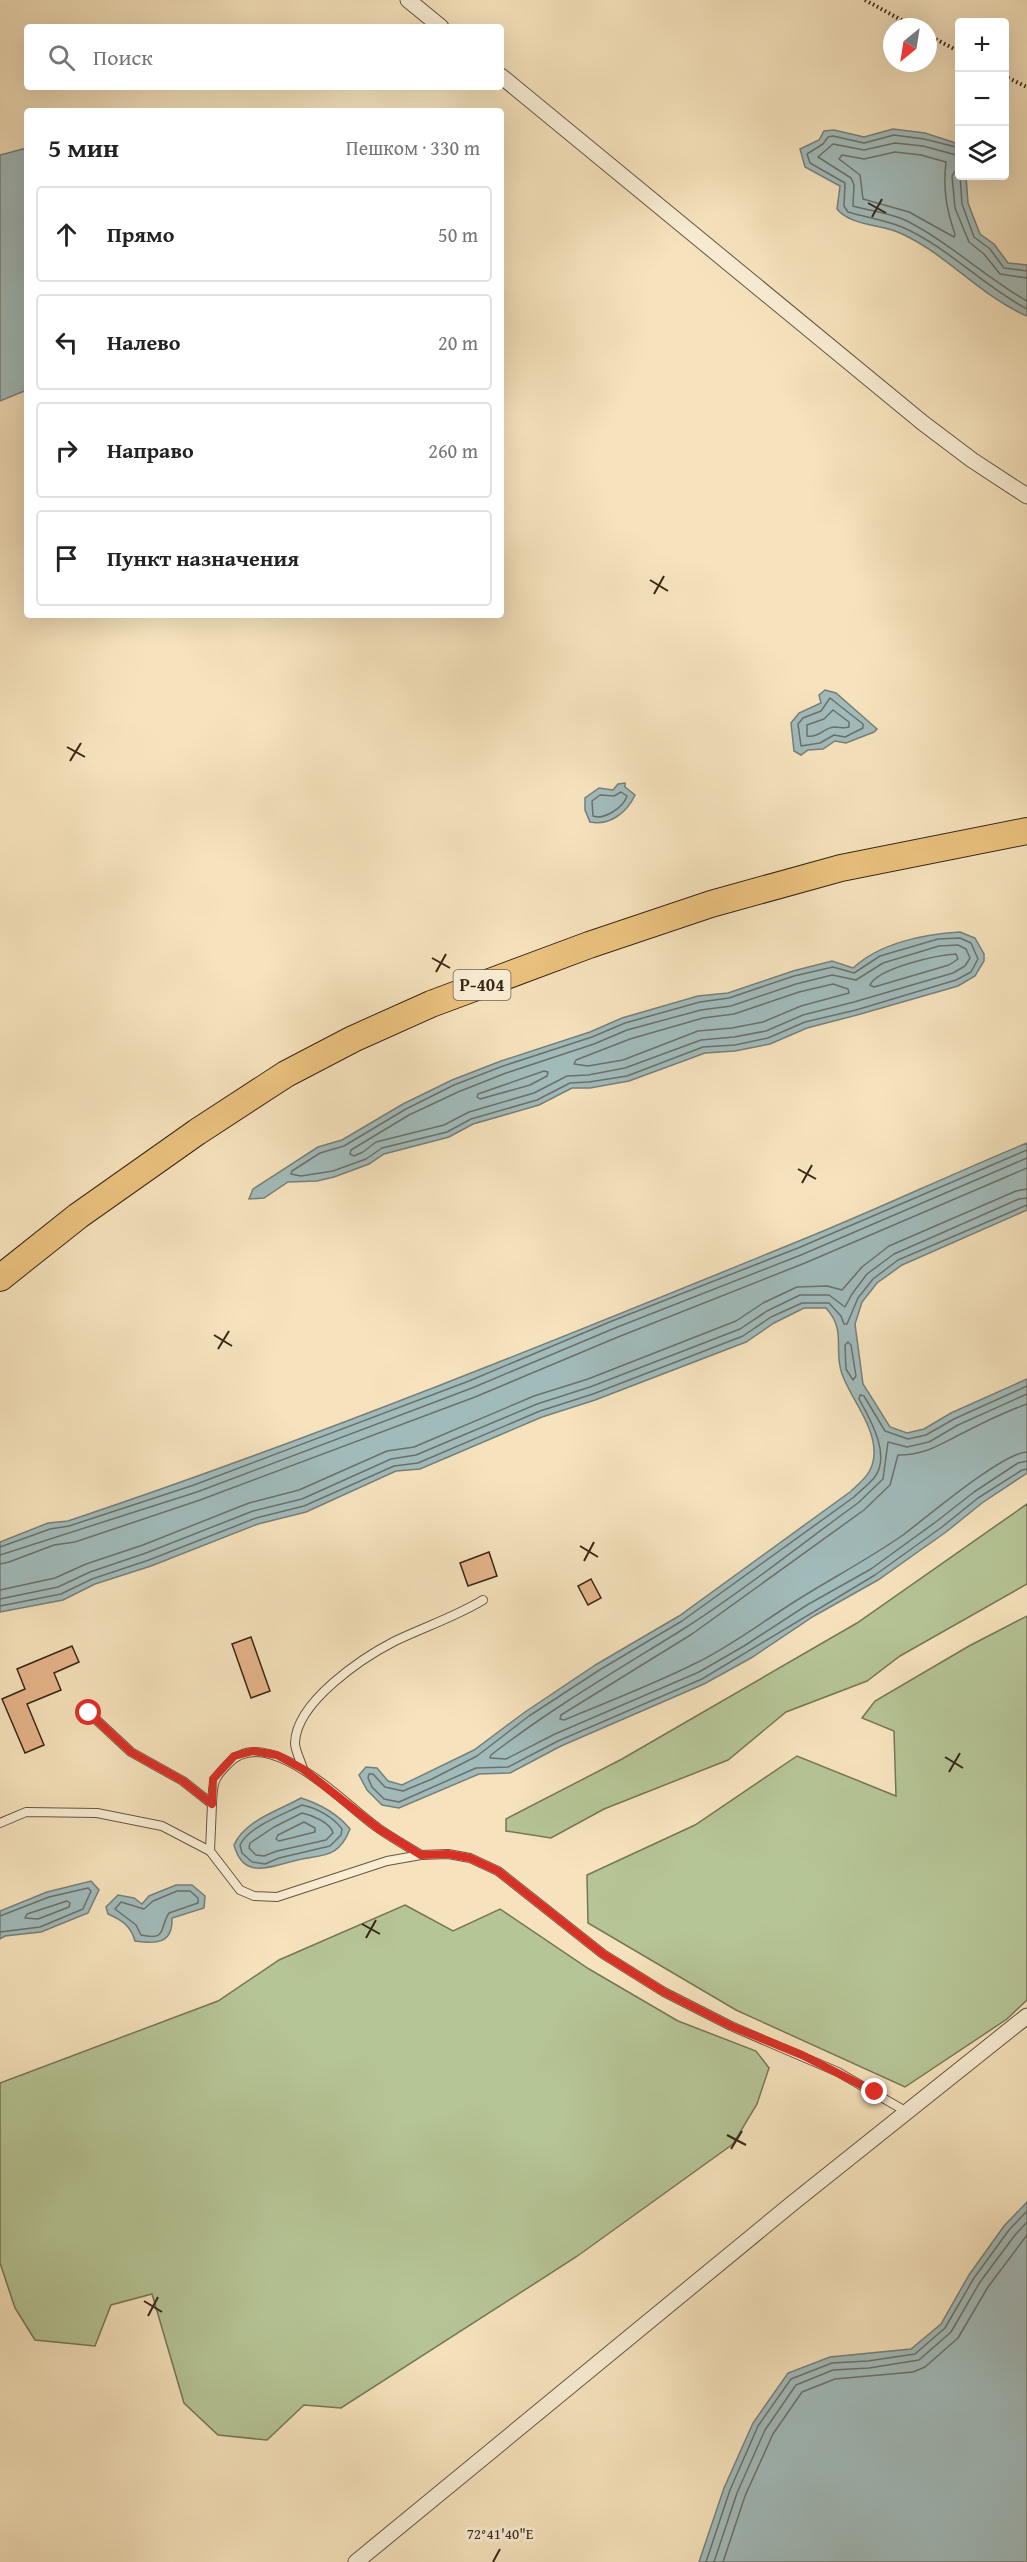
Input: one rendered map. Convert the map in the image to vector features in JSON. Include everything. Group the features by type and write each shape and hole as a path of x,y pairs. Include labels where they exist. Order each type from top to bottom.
{"highway":[{"name":"Р-404","path":"0,1278 78,1216 197,1132 286,1074 353,1039 431,1004 589,945 711,904 841,868 1027,831"}],"street":[{"path":"408,0 437,24"},
{"path":"504,78 923,423 972,460 1027,496"},
{"path":"356,2562 1027,2016"}],"lane":[{"path":"303,1769 295,1745 297,1731 304,1713 321,1695 348,1671 394,1641 457,1615 483,1600"},
{"path":"89,1713 131,1752 183,1781 212,1804"},
{"path":"210,1851 213,1779 234,1756 253,1751 277,1755 303,1769 379,1829 421,1855"},
{"path":"0,1823 26,1812 97,1813 162,1826 210,1851 240,1890 254,1896 277,1897 387,1861 421,1855 448,1854 470,1858 498,1871 603,1954 664,1992 731,2026 838,2072 908,2112"}],"path":[{"path":"866,0 898,18"},
{"path":"937,40 955,49"},
{"path":"1009,78 1027,87"}],"green space":[{"path":"1027,1504 1027,1584 900,1656 867,1681 786,1712 728,1760 604,1809 551,1838 506,1831 506,1819 622,1759 857,1623"},
{"path":"1027,1616 1027,2000 1007,2019 905,2087 736,2010 588,1923 587,1875 695,1825 797,1756 896,1796 894,1731 862,1718 875,1701 969,1646"},
{"path":"405,1905 453,1931 500,1909 589,1969 678,2021 756,2051 769,2068 757,2104 733,2144 576,2257 341,2408 304,2405 267,2440 218,2435 184,2403 152,2294 111,2305 95,2346 35,2340 15,2308 0,2263 0,2083 218,2001 279,1960"}],"water":[{"path":"893,129 925,133 955,143 955,180 966,180 968,203 980,234 994,244 1008,263 1027,265 1027,316 994,298 917,242 892,230 850,219 837,209 840,186 805,167 800,149 819,140 824,131 834,130 864,137"},
{"path":"24,149 24,391 0,401 0,155"},
{"path":"825,690 836,693 877,729 846,743 835,741 823,749 808,750 801,755 794,751 791,723 799,713 821,703 819,695"},
{"path":"625,783 625,787 635,795 622,813 604,822 590,822 585,810 585,798 599,788 613,790 618,784"},
{"path":"960,932 975,938 984,954 984,961 975,976 958,986 807,1028 770,1044 735,1051 705,1053 629,1081 590,1088 572,1088 539,1105 473,1124 449,1137 384,1154 369,1164 334,1177 317,1181 288,1182 264,1198 249,1199 253,1189 318,1147 342,1140 403,1104 452,1080 501,1061 590,1032 622,1018 698,996 728,993 793,971 832,961 853,968 876,952 903,941"},
{"path":"1027,1143 1027,1210 902,1265 877,1283 862,1302 855,1324 863,1384 890,1427 907,1433 924,1429 951,1413 1027,1379 1027,1473 982,1503 946,1532 878,1580 814,1616 751,1658 704,1684 561,1746 510,1773 479,1774 399,1808 382,1805 367,1790 359,1775 366,1767 377,1768 388,1781 402,1785 474,1750 525,1712 597,1664 679,1616 850,1492 863,1480 872,1467 874,1445 867,1424 842,1374 838,1332 826,1308 804,1308 774,1323 746,1342 595,1400 542,1417 420,1469 396,1471 306,1512 258,1524 151,1566 95,1584 63,1600 0,1612 0,1542 48,1523 68,1521 160,1490 433,1388 823,1231"},
{"path":"301,1798 328,1810 350,1829 342,1844 326,1855 269,1867 252,1867 245,1864 234,1845 239,1836 263,1817"},
{"path":"91,1881 99,1890 88,1913 41,1932 5,1936 0,1939 0,1911 47,1892"},
{"path":"176,1885 192,1885 205,1896 204,1908 172,1918 170,1933 162,1940 135,1941 125,1924 108,1914 106,1907 118,1895 134,1898 142,1904 149,1896"},
{"path":"1027,2202 1027,2562 699,2562 724,2488 753,2423 788,2373 830,2357 911,2349 941,2324 969,2275 1004,2226"}],"building":[{"path":"489,1552 497,1576 468,1586 460,1563"},
{"path":"591,1579 601,1598 588,1605 578,1586"},
{"path":"251,1637 270,1691 251,1698 232,1644"},
{"path":"72,1646 79,1662 54,1673 61,1690 27,1704 44,1745 25,1753 2,1699 25,1689 17,1669"}],"route":[{"path":"89,1713 131,1752 183,1781 212,1804 213,1779 234,1756 253,1751 277,1755 303,1769 379,1829 421,1855 448,1854 470,1858 498,1871 562,1924 603,1954 664,1992 731,2026 838,2072 875,2092"}]}
